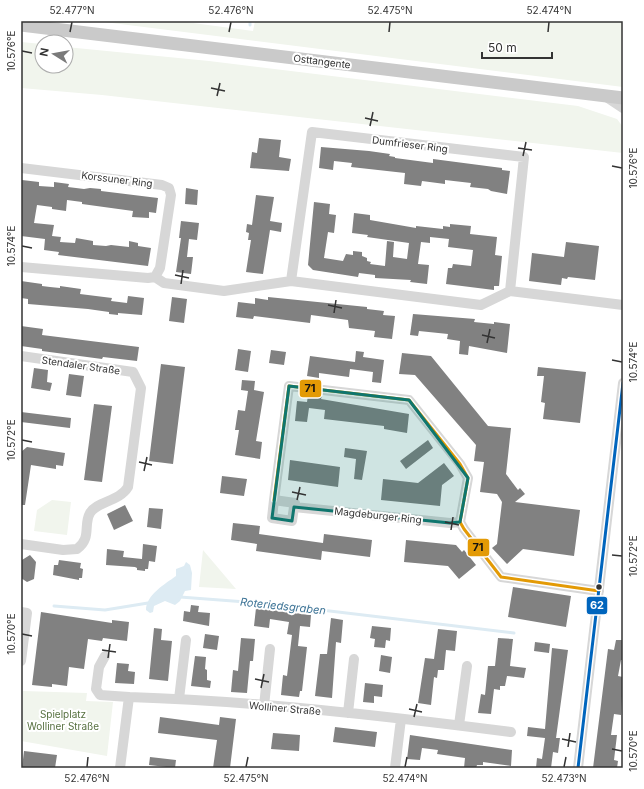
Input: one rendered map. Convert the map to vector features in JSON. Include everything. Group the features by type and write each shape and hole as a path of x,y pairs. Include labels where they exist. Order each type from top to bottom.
{"main road":[{"name":"Osttangente","path":"21,25 623,98"}],"street":[{"path":"605,96 623,108"},
{"name":"Dumfrieser Ring","path":"291,281 312,132 524,157 510,291"},
{"name":"Korssuner Ring","path":"21,168 162,185 169,188 171,195 160,268 155,277"},
{"path":"21,267 148,278 155,277 164,283 224,291 291,281 481,305 510,291 623,305"},
{"name":"Stendaler Straße","path":"21,356 133,372 141,388 128,487 124,494 93,509 89,514 86,538 77,549 63,550 21,544"},
{"path":"578,768 623,383"},
{"path":"294,507 292,521 272,518 289,386 409,400 460,464 468,478 460,522 501,577 599,591"},
{"name":"Magdeburger Ring","path":"274,500 295,503 294,507 450,523 460,522"},
{"path":"21,661 24,612"},
{"path":"179,699 186,640"},
{"path":"264,706 270,649"},
{"name":"Wolliner Straße","path":"105,656 99,667 96,689 100,695 179,699 348,713 511,732"},
{"path":"348,713 354,658"},
{"path":"459,725 467,666"},
{"path":"120,768 129,697"},
{"path":"395,768 400,720"}],"highlighted area":[{"path":"289,386 409,400 468,478 460,522 450,523 294,507 292,521 272,518"}],"green space":[{"path":"96,21 178,21 253,31 255,21 623,21 623,87"},
{"path":"21,42 34,43 34,74 74,74 74,48 209,61 578,106 617,119 623,127 623,153 102,95 21,88"},
{"path":"52,500 71,502 67,535 34,531 37,510"},
{"path":"203,550 236,589 199,587"},
{"name":"Spielplatz Wolliner Straße","path":"23,691 87,693 86,701 113,702 107,756 21,741"}],"shaded area":[{"path":"186,562 190,565 192,573 191,590 185,591 180,601 175,605 165,601 154,606 153,612 150,613 146,610 149,599 162,586 176,576 176,569 184,566"}],"building":[{"path":"259,138 281,140 279,157 291,159 289,171 250,168 252,152 257,153"},
{"path":"321,147 390,154 389,156 395,158 433,163 433,159 502,168 502,170 510,171 507,194 488,189 470,187 471,183 445,180 445,184 422,181 421,186 404,184 405,173 351,167 352,163 334,161 333,170 319,168"},
{"path":"22,180 39,182 39,186 54,187 54,182 69,184 68,187 101,189 101,191 158,198 156,213 149,212 149,218 132,217 133,211 82,204 82,202 67,200 66,211 37,205 34,223 54,225 52,236 61,237 60,242 75,243 76,238 93,241 93,245 129,247 129,241 138,243 138,246 151,248 148,266 58,255 59,252 44,250 45,239 21,236"},
{"path":"186,188 198,190 197,205 185,204"},
{"path":"256,195 274,197 270,221 282,223 281,232 270,230 263,274 246,272 251,240 248,240 249,233 246,232 247,224 252,225"},
{"path":"314,202 330,204 329,214 336,215 334,233 328,232 324,258 343,261 346,254 353,255 353,251 362,252 362,256 367,258 367,261 371,262 370,264 385,266 387,241 394,242 393,257 407,259 409,243 367,237 368,235 352,233 354,213 370,215 370,220 416,228 416,226 443,229 443,226 450,227 450,224 471,226 470,234 497,237 495,255 502,256 499,286 494,286 494,290 446,284 448,268 452,268 453,264 471,266 473,250 448,247 449,239 430,237 430,243 421,242 418,264 429,265 427,284 410,282 411,280 375,278 375,275 359,273 358,277 313,270 308,265"},
{"path":"181,221 199,223 197,240 189,239 187,257 193,257 191,274 176,272 181,238 179,238"},
{"path":"566,242 599,246 595,280 568,277 567,279 562,278 561,285 529,281 532,253 564,257"},
{"path":"21,281 42,284 42,286 60,288 60,286 81,289 80,294 112,298 111,301 127,303 128,296 144,298 142,315 118,313 118,315 88,309 28,304 28,299 21,298"},
{"path":"172,297 187,299 184,323 169,321"},
{"path":"268,297 367,307 367,309 384,311 383,315 395,316 392,339 374,337 375,331 349,328 348,320 311,315 310,323 254,316 253,319 236,317 238,302 255,304 255,298 268,300"},
{"path":"413,314 475,319 474,322 510,324 507,353 469,346 468,355 459,354 460,341 447,339 448,334 419,331 418,336 410,335"},
{"path":"21,326 43,329 42,335 139,347 137,361 103,357 102,359 42,351 42,349 21,346"},
{"path":"238,349 251,351 248,372 235,370"},
{"path":"271,350 286,352 284,365 269,363"},
{"path":"356,351 364,352 363,357 384,360 381,383 372,382 373,372 350,369 349,377 319,373 319,378 307,376 310,356 355,362"},
{"path":"402,353 431,356 488,426 511,428 506,474 518,490 520,488 525,494 515,502 580,510 574,556 523,549 507,564 492,548 497,544 502,502 497,494 480,492 484,462 474,461 476,445 415,375 399,374"},
{"path":"161,364 185,367 173,464 149,461"},
{"path":"538,367 586,372 580,423 543,419 545,403 541,402 544,376 537,376"},
{"path":"34,368 48,370 47,382 52,383 50,391 31,388"},
{"path":"69,374 84,376 81,397 66,395"},
{"path":"242,380 255,381 254,390 264,392 256,441 262,442 260,459 235,455 239,430 235,430 238,410 245,411 248,391 241,390"},
{"path":"308,395 322,396 321,399 409,414 407,433 384,429 384,426 324,419 325,410 309,408 307,422 295,421 297,401 307,402"},
{"path":"94,404 112,406 102,482 84,480"},
{"path":"21,412 71,418 70,428 21,422"},
{"path":"428,440 433,448 406,469 400,461"},
{"path":"27,447 65,453 63,466 56,465 56,469 31,465 25,505 21,505 21,452"},
{"path":"345,448 367,451 362,480 354,479 356,459 344,457"},
{"path":"290,460 340,467 338,487 288,480"},
{"path":"444,463 454,476 442,485 440,506 381,500 383,479 418,483"},
{"path":"222,476 247,479 244,496 220,493"},
{"path":"125,505 133,521 114,530 107,514"},
{"path":"149,508 163,509 161,529 147,527"},
{"path":"233,523 260,526 259,534 323,543 324,534 372,540 370,557 322,551 321,560 256,551 257,544 231,540"},
{"path":"406,540 456,545 462,552 464,550 476,565 459,579 448,566 404,562"},
{"path":"143,544 157,546 155,562 149,561 148,569 145,569 145,571 137,570 135,567 106,565 107,549 124,551 123,557 142,559"},
{"path":"30,555 36,562 34,579 27,582 21,578 21,567 22,560"},
{"path":"59,560 81,563 80,568 83,569 82,578 79,578 79,580 53,575 54,565 58,565"},
{"path":"513,587 571,596 566,627 508,617"},
{"path":"191,605 199,606 198,612 210,613 209,626 183,621 184,611 190,612"},
{"path":"256,608 287,610 287,612 311,615 310,627 300,626 298,646 307,647 302,691 300,691 299,697 281,695 283,675 287,676 292,635 287,634 289,622 270,619 269,628 254,626"},
{"path":"41,612 112,623 112,620 129,622 127,641 103,638 102,641 88,639 84,669 69,667 67,686 52,684 52,687 32,685"},
{"path":"331,618 343,620 341,643 336,642 332,698 315,696 320,654 327,654"},
{"path":"372,626 391,628 390,641 386,640 385,648 374,647 375,639 370,638"},
{"path":"154,628 162,629 161,640 172,641 168,681 149,679"},
{"path":"438,629 457,631 455,651 446,650 444,670 438,670 437,678 434,677 431,705 418,703 425,658 434,659"},
{"path":"205,634 219,636 217,650 203,648"},
{"path":"241,638 255,639 253,661 250,661 247,693 231,692 233,670 238,671"},
{"path":"498,638 513,639 510,666 526,668 524,678 507,676 505,686 500,686 500,690 494,689 491,714 478,713 481,694 485,695 488,666 495,666"},
{"path":"616,640 623,640 623,660 621,660 618,676 623,677 621,715 614,714 611,735 617,735 614,760 618,761 617,768 593,768 608,649 614,650"},
{"path":"535,642 550,644 549,653 534,651"},
{"path":"552,648 568,650 556,738 560,738 558,753 553,752 551,768 536,768 537,758 542,759 545,738 527,736 528,727 545,729"},
{"path":"381,655 392,657 390,673 379,671"},
{"path":"195,656 206,657 205,669 207,670 207,680 211,681 210,688 191,686"},
{"path":"117,663 129,664 128,671 135,672 134,684 115,683"},
{"path":"365,683 383,685 382,697 374,696 374,703 363,702"},
{"path":"160,717 219,725 220,717 236,719 230,768 213,768 217,740 158,733"},
{"path":"335,727 377,732 375,747 333,742"},
{"path":"273,733 300,735 299,751 271,749"},
{"path":"410,735 512,750 511,766 483,762 483,765 477,765 476,768 464,768 465,758 437,754 438,750 422,748 420,760 407,759"},
{"path":"24,751 57,755 55,768 22,768"},
{"path":"150,757 176,760 175,768 149,765"}],"waterway":[{"name":"Roteriedsgraben","path":"180,597 271,604 514,633"},
{"name":"Roteriedsgraben","path":"54,606 105,610 148,603"}],"transit line":[{"name":"62","path":"578,768 623,383"},
{"name":"71","path":"274,500 289,386 409,400 460,464 468,478 460,522 501,577 599,591"}]}
